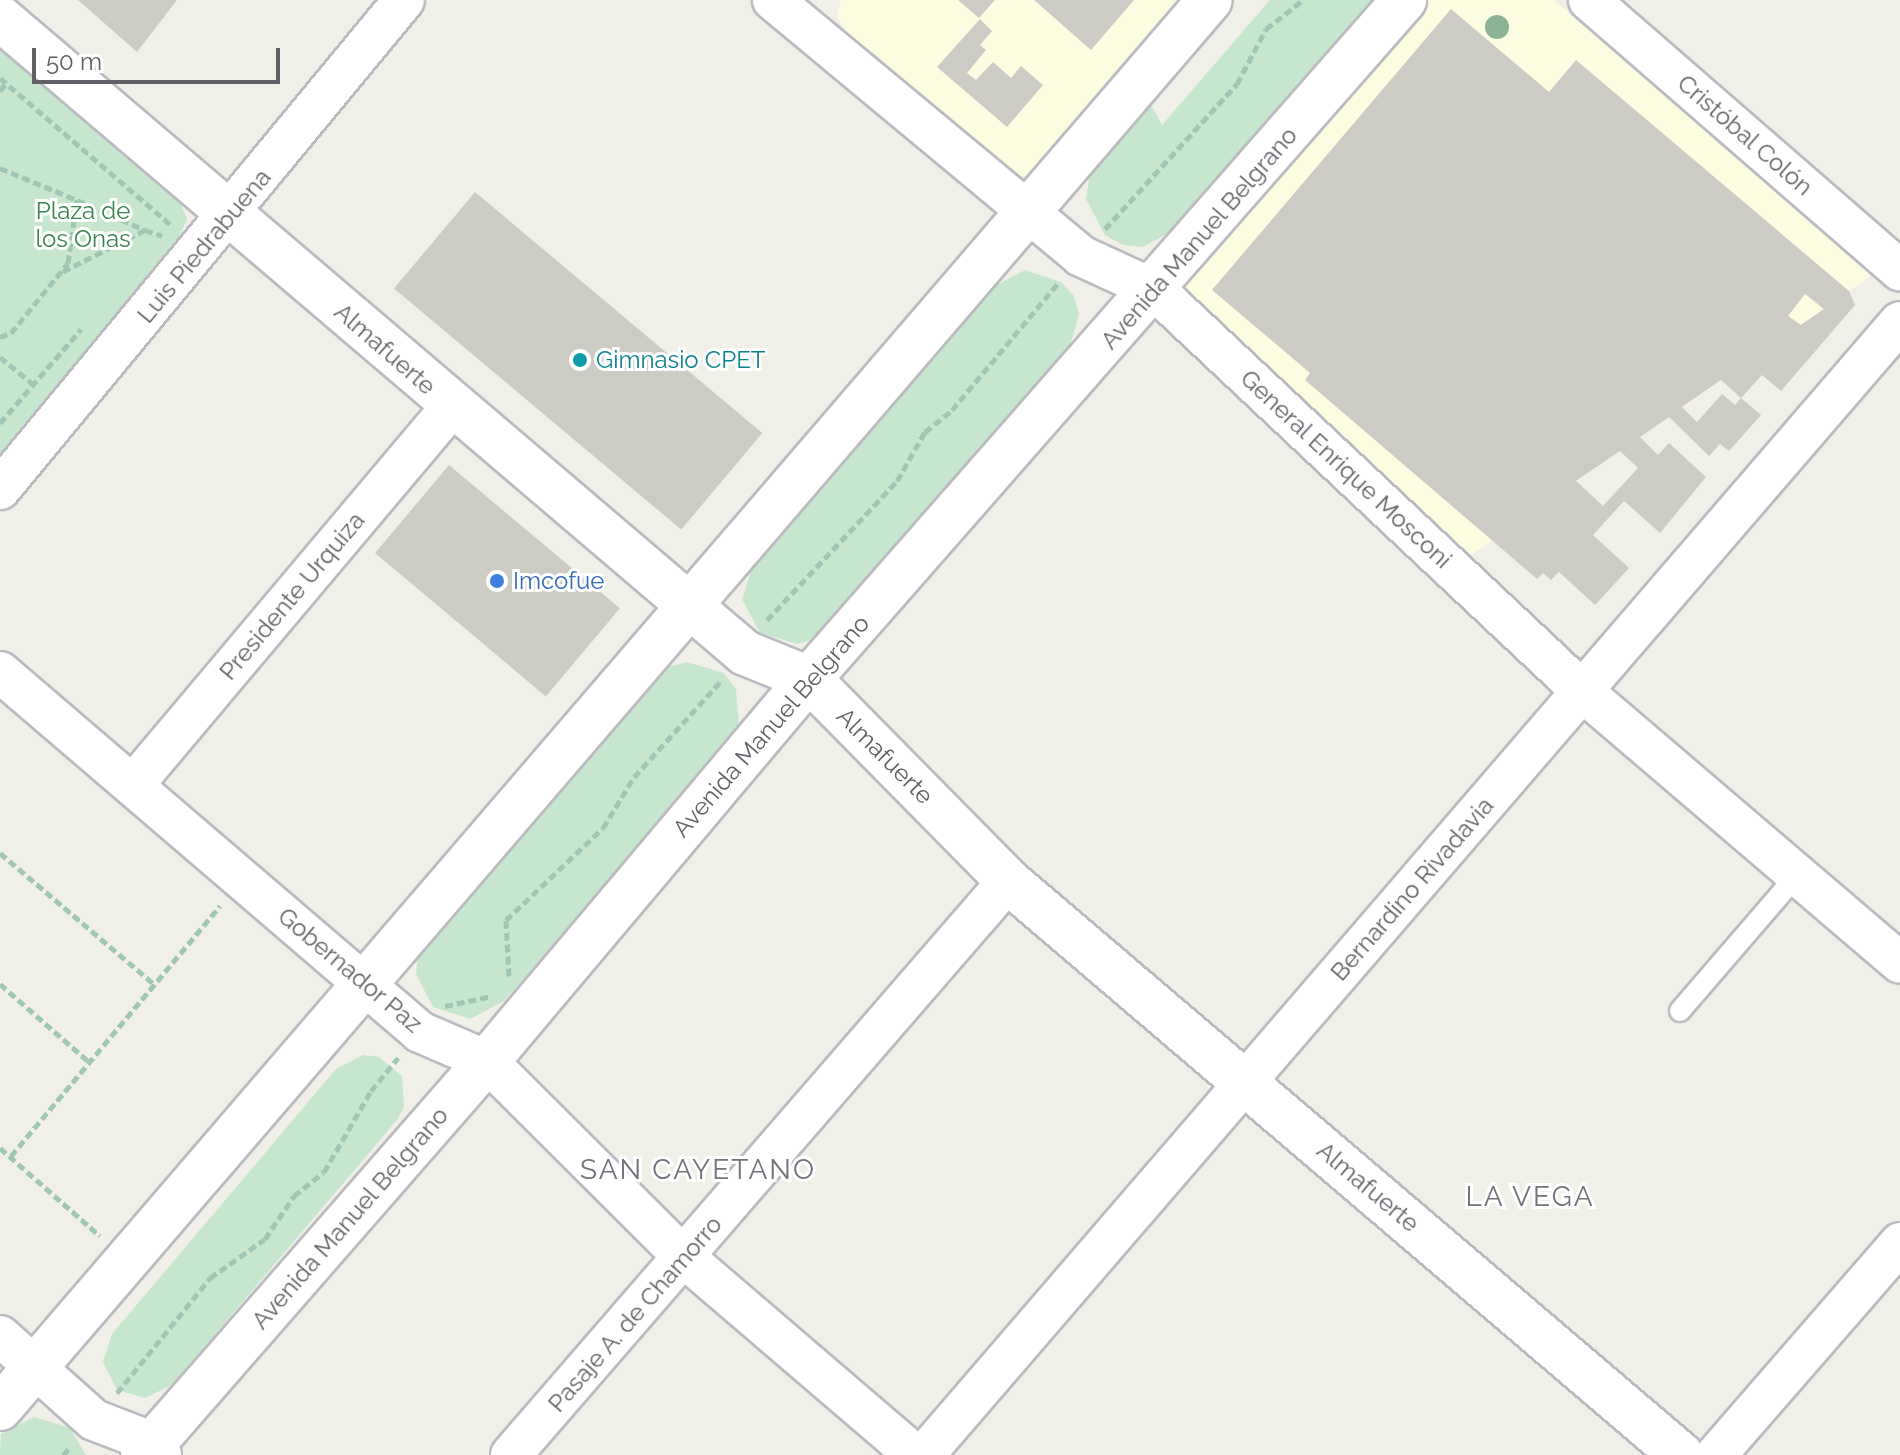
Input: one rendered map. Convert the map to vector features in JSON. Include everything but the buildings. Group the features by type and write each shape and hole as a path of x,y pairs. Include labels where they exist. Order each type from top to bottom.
{"main road":[{"path":"0,1408 125,1258 366,985 689,604 1210,0"},
{"name":"Avenida Manuel Belgrano","path":"152,1451 809,679 1155,290 1404,0"},
{"name":"Almafuerte","path":"0,18 745,653 809,679 1008,881 1681,1455"}],"street":[{"name":"Luis Piedrabuena","path":"0,489 230,216 404,0"},
{"name":"Cristóbal Colón","path":"1589,0 1900,270"},
{"name":"General Enrique Mosconi","path":"795,7 1081,256 1155,290 1582,691 1900,963"},
{"name":"Bernardino Rivadavia","path":"924,1455 1900,322"},
{"name":"Presidente Urquiza","path":"133,785 452,406"},
{"name":"Gobernador Paz","path":"0,672 420,1032 487,1061 685,1258 915,1455"},
{"name":"Pasaje A. de Chamorro","path":"511,1455 685,1258 1008,881"},
{"path":"1716,1455 1900,1243"},
{"path":"0,1336 94,1420 152,1451"}],"lane":[{"path":"1680,1011 1797,875"}],"path":[{"path":"510,981 506,920 603,828 634,777 745,653 765,622 897,481 925,432 952,410 1081,256 1237,84 1266,29 1303,0"},
{"path":"0,78 172,224 152,247"},
{"path":"0,91 6,83"},
{"path":"0,168 162,236"},
{"path":"62,272 77,200"},
{"path":"0,337 11,333 62,272 145,230"},
{"path":"0,423 83,327"},
{"path":"0,357 33,384"},
{"path":"0,853 154,984"},
{"path":"11,1156 243,880"},
{"path":"0,984 89,1062"},
{"path":"63,1455 210,1278 265,1239 294,1196 324,1172 371,1091 449,1001 501,995"},
{"path":"0,1148 125,1258"}],"shaded area":[{"path":"841,0 1187,0 1034,174 1024,177 1007,171 847,33 837,17"},
{"path":"1417,0 1554,0 1872,275 1467,558 1178,304 1183,270"}],"green space":[{"path":"1270,0 1374,0 1178,228 1143,247 1123,245 1105,235 1086,199 1089,179 1098,161 1149,101 1162,125"},
{"name":"Plaza de los Onas","path":"0,46 177,196 187,219 176,244 0,454"},
{"path":"1025,270 1061,282 1074,296 1079,315 1068,352 815,639 797,644 760,633 742,599 754,562 991,288"},
{"path":"687,662 724,673 736,689 739,727 730,744 504,1001 470,1019 433,1007 416,974 418,954 653,680 668,667"},
{"path":"363,1055 379,1057 402,1076 404,1107 397,1120 172,1385 145,1398 117,1390 103,1362 112,1334 336,1069"},
{"path":"34,1417 70,1428 86,1455 0,1455 1,1434"}],"place":[{"name":"Gimnasio CPET","path":"580,360"},
{"name":"Imcofue","path":"497,581"}],"district":[{"name":"SAN CAYETANO","path":"698,1170"},
{"name":"LA VEGA","path":"1530,1197"}]}
